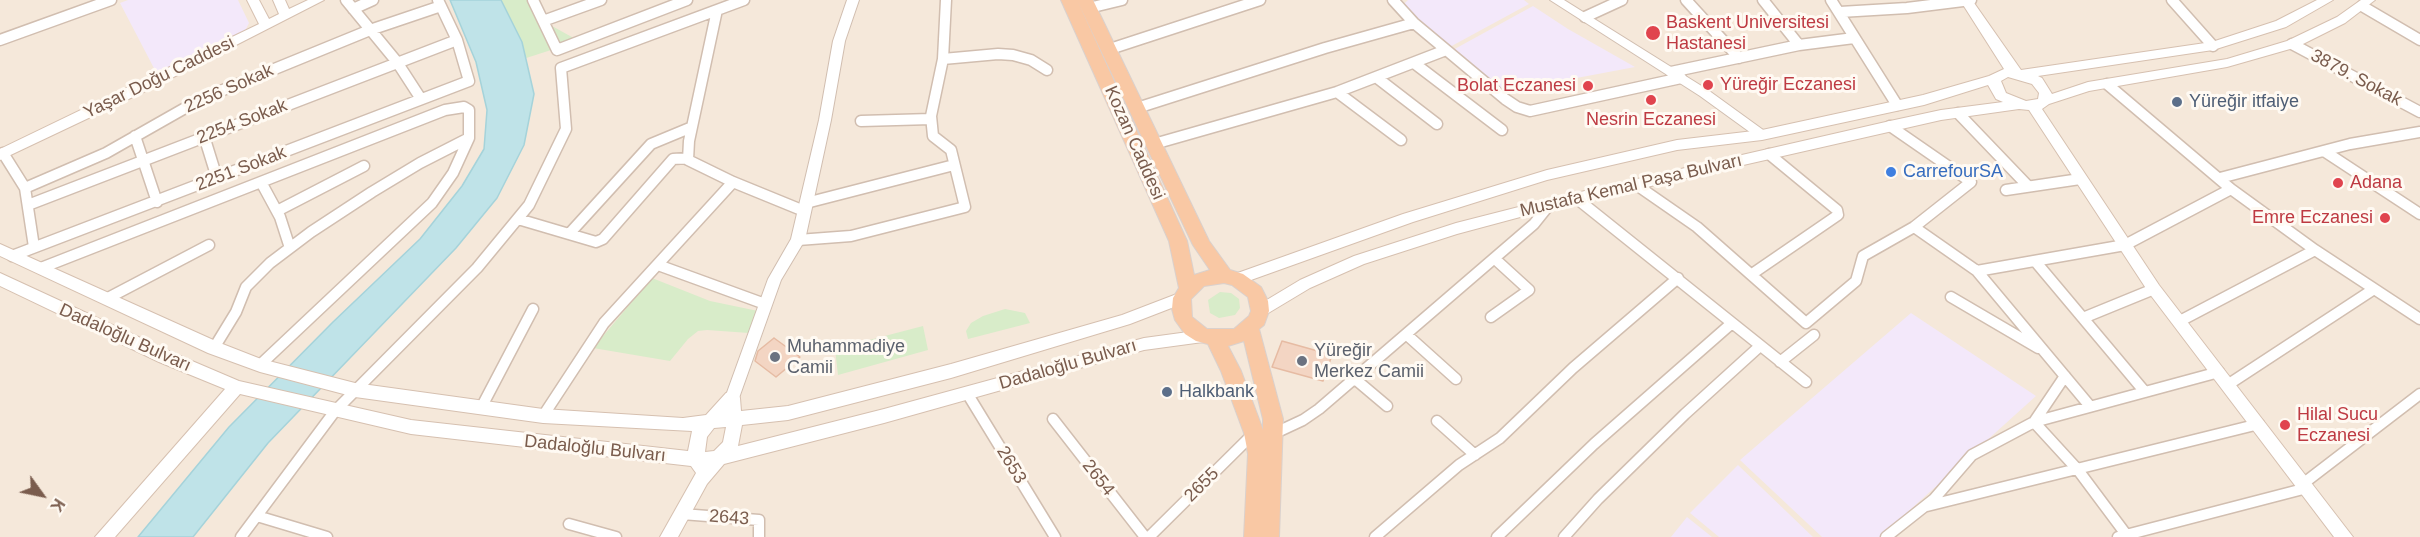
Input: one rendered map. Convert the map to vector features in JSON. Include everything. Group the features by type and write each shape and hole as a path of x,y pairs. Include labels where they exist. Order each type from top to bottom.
{"highway":[{"name":"Kozan Caddesi","path":"1069,0 1178,241 1185,294"},
{"name":"Kozan Caddesi","path":"1087,4 1202,245 1230,277"},
{"path":"1210,277 1230,277 1255,292 1260,311 1257,320 1250,329 1234,337 1209,337 1192,329 1184,320 1181,309 1185,294 1198,281 1210,277"},
{"path":"1250,329 1273,419 1263,433 1258,454 1254,537"},
{"path":"1209,337 1231,371 1263,433 1269,537"}],"main road":[{"path":"254,0 266,26"},
{"path":"279,0 286,16"},
{"name":"Yaşar Doğu Caddesi","path":"2,154 318,0"},
{"path":"1968,0 2018,73 2043,86 2046,97 2039,104"},
{"path":"2018,73 2170,54 2213,46 2281,24 2327,0"},
{"path":"2039,104 2088,87 2227,63 2292,44 2342,20 2365,3"},
{"name":"Mustafa Kemal Paşa Bulvarı","path":"1230,277 1547,175 1677,145 1762,135 1924,100 1994,79 2005,73 2018,73"},
{"path":"1994,79 1995,90 2017,105"},
{"path":"2039,104 2080,179 2154,289 2344,537"},
{"name":"Mustafa Kemal Paşa Bulvarı","path":"1260,311 1305,284 1359,260 1456,229 1550,204 1890,126 1958,113 2039,104"},
{"name":"Dadaloğlu Bulvarı","path":"6,253 214,348 268,367 348,387 481,408 543,416 683,425 788,413 951,371 1125,320 1185,294"},
{"name":"Dadaloğlu Bulvarı","path":"1,280 154,352 243,388 411,427 699,460 719,458 1144,344 1209,337"},
{"path":"104,537 243,388"},
{"path":"669,537 701,479 730,445 734,419 732,398"},
{"path":"701,479 696,450 699,434 732,398"}],"street":[{"path":"0,40 111,0"},
{"path":"346,0 397,62 421,99"},
{"path":"353,9 373,0"},
{"path":"533,0 557,50 687,0"},
{"path":"543,21 601,0"},
{"path":"241,537 328,409 348,387 477,268 529,205 566,129 561,68 744,0"},
{"path":"732,398 775,279 798,240 825,120 839,41 853,0"},
{"path":"798,240 851,236 965,207 951,150 933,136 931,119 942,59 946,0"},
{"path":"1087,4 1122,0"},
{"path":"1110,49 1260,0"},
{"path":"1556,0 1676,75 1762,135"},
{"path":"1585,17 1622,0"},
{"path":"1686,0 1739,58"},
{"path":"1763,0 1799,45"},
{"path":"1831,0 1897,105"},
{"path":"1894,0 1900,9"},
{"path":"1840,12 1900,9 1968,0"},
{"path":"2172,0 2213,46"},
{"path":"1393,1 1414,23 1505,99 1517,107 1530,111 1739,58 1799,45 1854,38"},
{"path":"439,3 457,40"},
{"name":"2256 Sokak","path":"25,188 106,153 201,99 439,3"},
{"path":"2365,3 2420,39"},
{"path":"688,158 692,127 717,10"},
{"path":"1137,108 1325,48 1414,23"},
{"name":"2254 Sokak","path":"28,205 457,40"},
{"name":"2251 Sokak","path":"6,253 34,247 157,202 469,81 457,40"},
{"name":"3879. Sokak","path":"2292,44 2420,112"},
{"path":"1154,144 1337,92 1446,50"},
{"path":"942,59 998,54 1013,55 1031,60 1047,70"},
{"path":"1414,63 1502,130"},
{"path":"1376,77 1437,124"},
{"path":"2108,84 2231,189 2315,250 2420,319"},
{"path":"1337,92 1401,140"},
{"path":"41,268 445,110 464,107 469,110 469,138 453,173 432,202 268,367"},
{"path":"1958,113 2027,185"},
{"path":"861,121 931,119"},
{"path":"1635,184 1697,227 1806,323 1856,280 1863,256 1914,226 1971,182 1890,126"},
{"path":"569,234 651,144 692,127"},
{"path":"2220,178 2350,144 2420,132"},
{"path":"135,136 157,202"},
{"path":"204,136 217,178"},
{"path":"214,348 236,312 246,287 270,263 372,192 420,163 469,138"},
{"path":"2324,151 2420,214"},
{"path":"2,154 25,188 34,247"},
{"path":"1752,274 1812,235 1838,214 1837,210 1769,154"},
{"path":"518,219 596,242 603,239 673,159 688,158 733,182 805,207 954,165"},
{"path":"277,211 364,166"},
{"path":"2006,190 2027,185 2080,179"},
{"path":"261,182 277,211 290,248"},
{"path":"543,416 604,323 733,182"},
{"path":"1977,272 2125,245 2231,189"},
{"path":"1576,198 1806,382"},
{"name":"2655","path":"1147,537 1263,433 1303,420 1355,379 1534,224 1550,204"},
{"path":"1914,226 1977,272 2089,405"},
{"path":"108,298 209,245"},
{"path":"2180,321 2315,250"},
{"path":"1491,317 1529,290 1495,259"},
{"path":"2035,261 2145,392"},
{"path":"658,265 765,304"},
{"path":"1375,537 1450,472 1500,438 1573,368 1678,278"},
{"path":"2083,318 2154,289"},
{"path":"1886,537 1934,499 1972,455 2034,422 2089,405 2145,392 2224,378 2374,289"},
{"path":"1951,297 2046,353"},
{"path":"481,408 533,309"},
{"path":"1497,537 1594,444 1732,323"},
{"path":"1407,335 1456,379"},
{"path":"1780,362 1814,335"},
{"path":"1564,537 1598,499 1661,437 1760,346"},
{"path":"2034,422 2065,376"},
{"path":"1355,379 1387,406"},
{"name":"2653","path":"967,393 1055,537"},
{"path":"2034,422 2078,470 2124,536 2305,486 2420,394"},
{"name":"2654","path":"1053,418 1147,537"},
{"path":"1437,421 1474,455"},
{"path":"1923,507 2259,424"},
{"name":"2643","path":"682,514 759,520 759,537"},
{"path":"257,516 327,537"},
{"path":"569,524 616,537"}],"shaded area":[{"path":"0,0 2420,0 2420,537 0,537"},
{"path":"128,0 238,0 249,23 245,31 157,74 120,3"},
{"path":"1408,0 1524,0 1529,4 1448,48 1400,8"},
{"path":"1533,6 1635,67 1497,93 1451,51"},
{"path":"1911,313 2036,396 1880,537 1822,537 1740,460"},
{"path":"1738,465 1813,537 1719,537 1690,513"},
{"path":"1687,517 1712,537 1671,537"}],"green space":[{"path":"490,0 533,0 543,21 579,41 517,61"},
{"path":"652,278 710,301 758,311 749,333 698,331 688,339 670,361 593,348"},
{"path":"1220,292 1231,293 1239,299 1240,308 1235,315 1219,318 1210,313 1208,300"},
{"path":"1005,309 1025,313 1030,323 968,339 966,331 971,323 983,316"},
{"path":"923,326 928,350 838,375 835,349"}],"water":[{"path":"450,0 501,0 522,42 534,94 524,145 497,198 456,248 268,443 193,537 138,537 229,427 333,322 420,239 462,186 484,149 487,110 476,62"}],"building":[{"name":"Muhammadiye Camii","path":"774,338 800,357 776,377 755,361 758,351"},
{"name":"Yüreğir Merkez Camii","path":"1282,341 1332,355 1323,381 1272,367"}],"place":[{"name":"Baskent Universitesi Hastanesi","path":"1653,33"},
{"name":"Yüreğir Eczanesi","path":"1708,85"},
{"name":"Bolat Eczanesi","path":"1588,86"},
{"name":"Nesrin Eczanesi","path":"1651,100"},
{"name":"Yüreğir itfaiye","path":"2177,102"},
{"name":"CarrefourSA","path":"1891,172"},
{"name":"Adana","path":"2338,183"},
{"name":"Emre Eczanesi","path":"2385,218"},
{"name":"Muhammadiye Camii","path":"775,357"},
{"name":"Yüreğir Merkez Camii","path":"1302,361"},
{"name":"Halkbank","path":"1167,392"},
{"name":"Hilal Sucu Eczanesi","path":"2285,425"}]}
